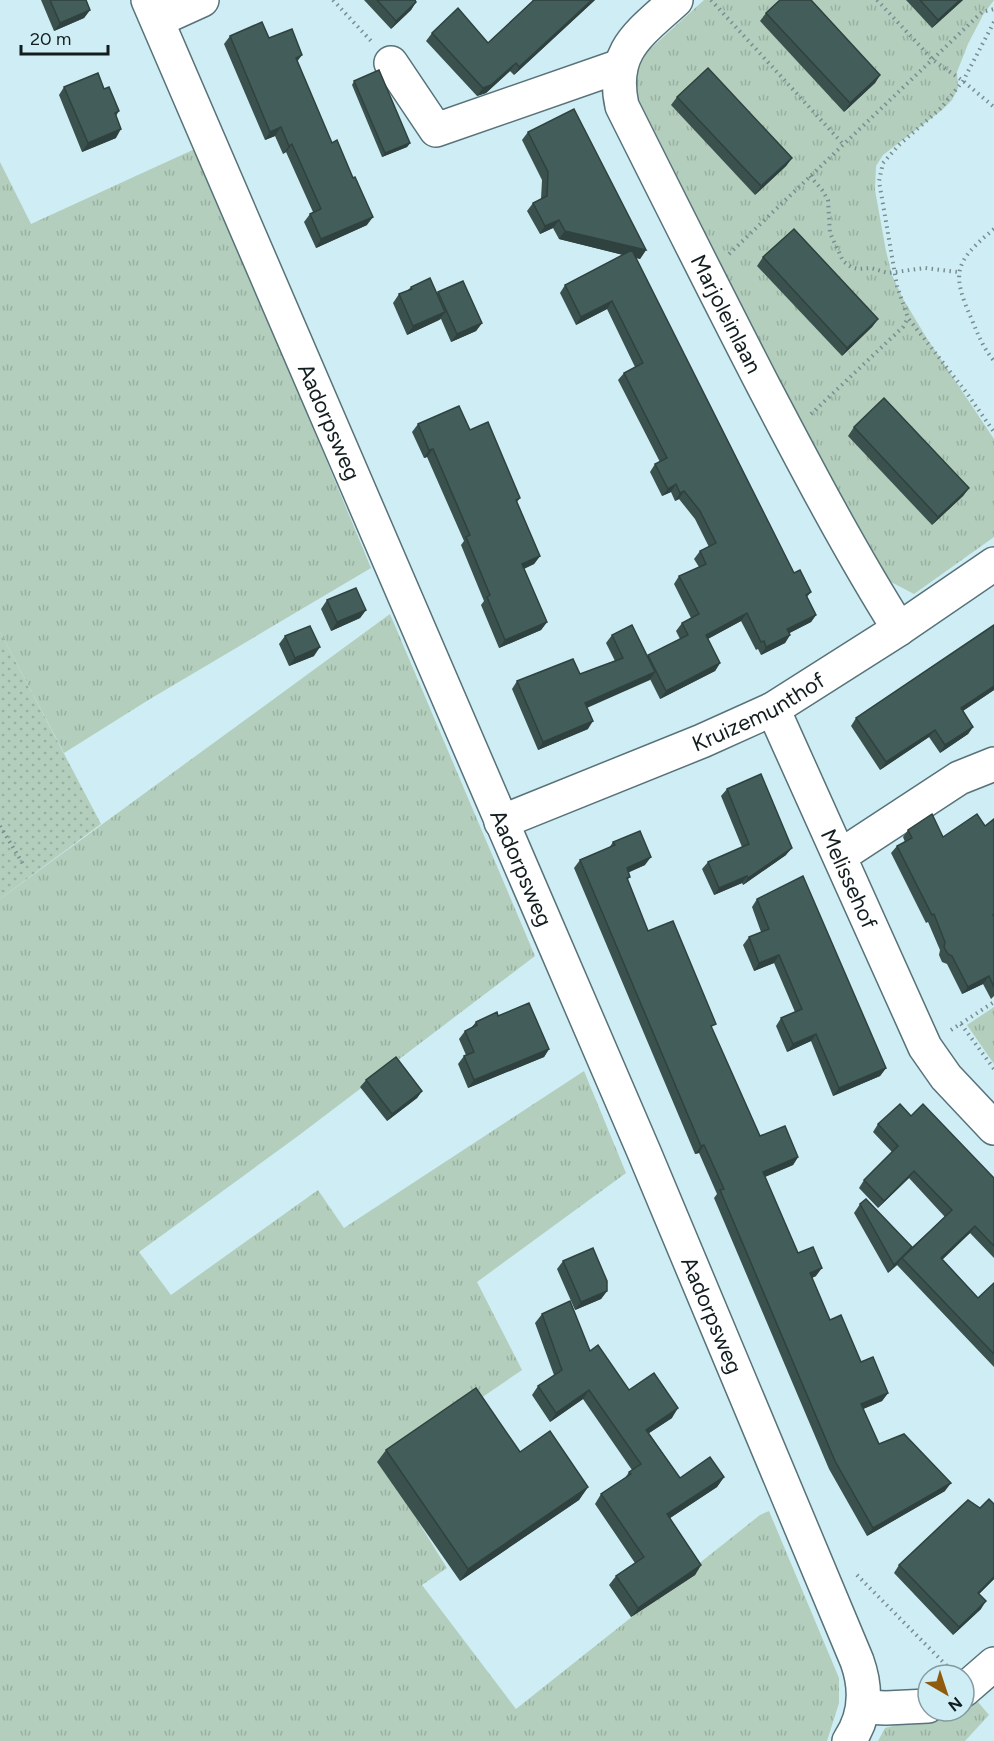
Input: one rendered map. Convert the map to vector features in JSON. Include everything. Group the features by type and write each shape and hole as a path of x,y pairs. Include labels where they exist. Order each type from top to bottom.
{"street":[{"path":"153,10 202,0"},
{"name":"Marjoleinlaan","path":"676,0 635,38 620,66 618,88 622,106 704,271 857,563 900,629"},
{"name":"Aadorpsweg","path":"153,10 644,1152 857,1661 865,1691 860,1719 849,1741"},
{"path":"391,63 436,130 620,66"},
{"name":"Kruizemunthof","path":"501,822 702,741 773,709 900,629 994,564"},
{"name":"Melissehof","path":"773,709 925,1047 946,1077 994,1128"},
{"path":"840,856 958,778 994,764"},
{"path":"976,1672 994,1664"},
{"path":"863,1707 916,1707"}],"path":[{"path":"333,0 391,63"},
{"path":"711,0 843,144"},
{"path":"877,0 933,60 994,106"},
{"path":"704,271 726,256 982,12 994,9"},
{"path":"994,22 963,81 941,108 899,145 883,163 879,181 897,286 908,318 994,432"},
{"path":"810,176 828,200 830,233 843,261 858,269 871,268 888,273 925,268 958,272"},
{"path":"994,230 965,256 958,272 960,293 977,334 994,361"},
{"path":"789,435 903,327 908,318"},
{"path":"0,826 23,864"},
{"path":"925,1047 994,1002"},
{"path":"961,1024 994,1069"},
{"path":"856,1575 941,1663"}],"green space":[{"path":"704,0 994,0 983,15 968,44 957,72 958,88 952,100 883,155 876,166 875,190 892,275 902,297 926,337 994,439 994,537 914,594 891,582 877,571 857,537 631,84 638,60"},
{"path":"197,148 371,568 150,699 64,753 0,632 0,162 31,224"},
{"path":"390,614 535,956 298,1136 139,1252 171,1295 318,1190 344,1228 584,1071 626,1173 477,1282 522,1370 383,1465 447,1568 422,1585 516,1709 760,1515 769,1511 839,1678 839,1703 827,1741 0,1741 0,899"},
{"path":"0,632 101,824 0,899"},
{"path":"994,1007 994,1064 967,1025"},
{"path":"976,1703 989,1715 965,1741 878,1741 885,1728 916,1720 916,1723 976,1723"}],"building":[{"path":"50,0 86,0 90,10 60,23"},
{"path":"377,0 415,0 416,2 396,21"},
{"path":"534,0 592,0 519,67 516,63 491,85 483,88 432,33 458,8 488,43"},
{"path":"780,0 811,0 880,75 850,103 766,13"},
{"path":"920,0 960,0 938,20"},
{"path":"262,22 269,38 292,29 302,55 296,58 332,143 337,140 373,217 321,239 310,214 321,209 292,144 289,146 281,127 270,132 230,36"},
{"path":"708,68 792,158 761,186 677,97"},
{"path":"379,70 410,143 385,153 354,81"},
{"path":"98,73 104,89 109,87 119,111 115,113 121,129 88,143 64,87"},
{"path":"574,109 646,250 565,231 559,220 545,226 533,203 547,196 548,172 528,132"},
{"path":"794,229 878,319 847,348 763,257"},
{"path":"632,250 794,573 800,570 811,592 806,595 816,615 787,629 790,635 766,647 764,641 761,642 747,613 706,635 720,663 666,691 648,655 688,635 682,623 699,614 679,576 706,564 700,551 716,543 700,511 684,491 680,493 676,484 668,489 655,464 667,458 624,373 643,363 612,301 581,317 565,285"},
{"path":"430,278 445,312 413,326 399,294"},
{"path":"463,281 482,323 457,334 438,292"},
{"path":"884,398 969,488 938,517 854,427"},
{"path":"459,406 470,430 488,422 520,498 516,500 540,556 522,564 547,622 505,640 487,597 490,595 466,537 470,535 433,449 429,450 418,424"},
{"path":"356,588 366,610 337,622 327,600"},
{"path":"632,625 655,672 585,703 593,721 543,742 517,681 573,659 580,674 623,658 612,635"},
{"path":"994,625 994,686 961,708 973,727 945,745 935,730 886,762 856,718"},
{"path":"310,626 320,647 295,658 285,636"},
{"path":"761,774 792,848 748,878 747,876 719,888 708,862 749,844 727,789"},
{"path":"932,814 943,837 977,814 985,826 994,819 994,987 989,976 968,987 952,956 944,947 945,942 934,914 932,915 897,846 912,838 908,830"},
{"path":"640,831 651,857 627,868 630,877 627,878 648,931 673,921 716,1024 711,1026 760,1136 785,1126 798,1157 763,1172 798,1253 813,1247 822,1268 810,1273 830,1320 841,1315 861,1362 873,1357 888,1393 861,1404 879,1444 904,1434 951,1483 873,1528 835,1461 720,1190 724,1189 704,1145 701,1146 580,860 615,845 613,842"},
{"path":"803,876 886,1068 839,1088 816,1034 793,1044 781,1018 802,1009 779,955 759,963 749,937 769,929 757,899"},
{"path":"529,1003 549,1049 474,1080 464,1056 474,1052 465,1031 477,1025 476,1022 497,1012 498,1016"},
{"path":"396,1057 422,1091 392,1114 366,1080"},
{"path":"900,1104 911,1116 923,1104 994,1178 994,1246 975,1226 941,1258 978,1298 994,1283 994,1354 902,1258 952,1210 914,1171 884,1201 864,1180 898,1146 878,1124"},
{"path":"866,1199 912,1247 894,1265 860,1204"},
{"path":"593,1248 607,1281 607,1291 581,1302 563,1261"},
{"path":"570,1301 590,1351 598,1345 629,1390 654,1373 678,1408 646,1430 680,1478 710,1457 724,1477 667,1514 701,1565 638,1608 616,1576 644,1557 601,1494 631,1474 629,1472 641,1464 589,1390 556,1413 538,1386 562,1370 542,1314"},
{"path":"476,1388 520,1452 550,1431 588,1487 468,1569 386,1450"},
{"path":"989,1499 994,1504 994,1577 978,1593 986,1601 959,1627 899,1565 968,1500 980,1508"}]}
